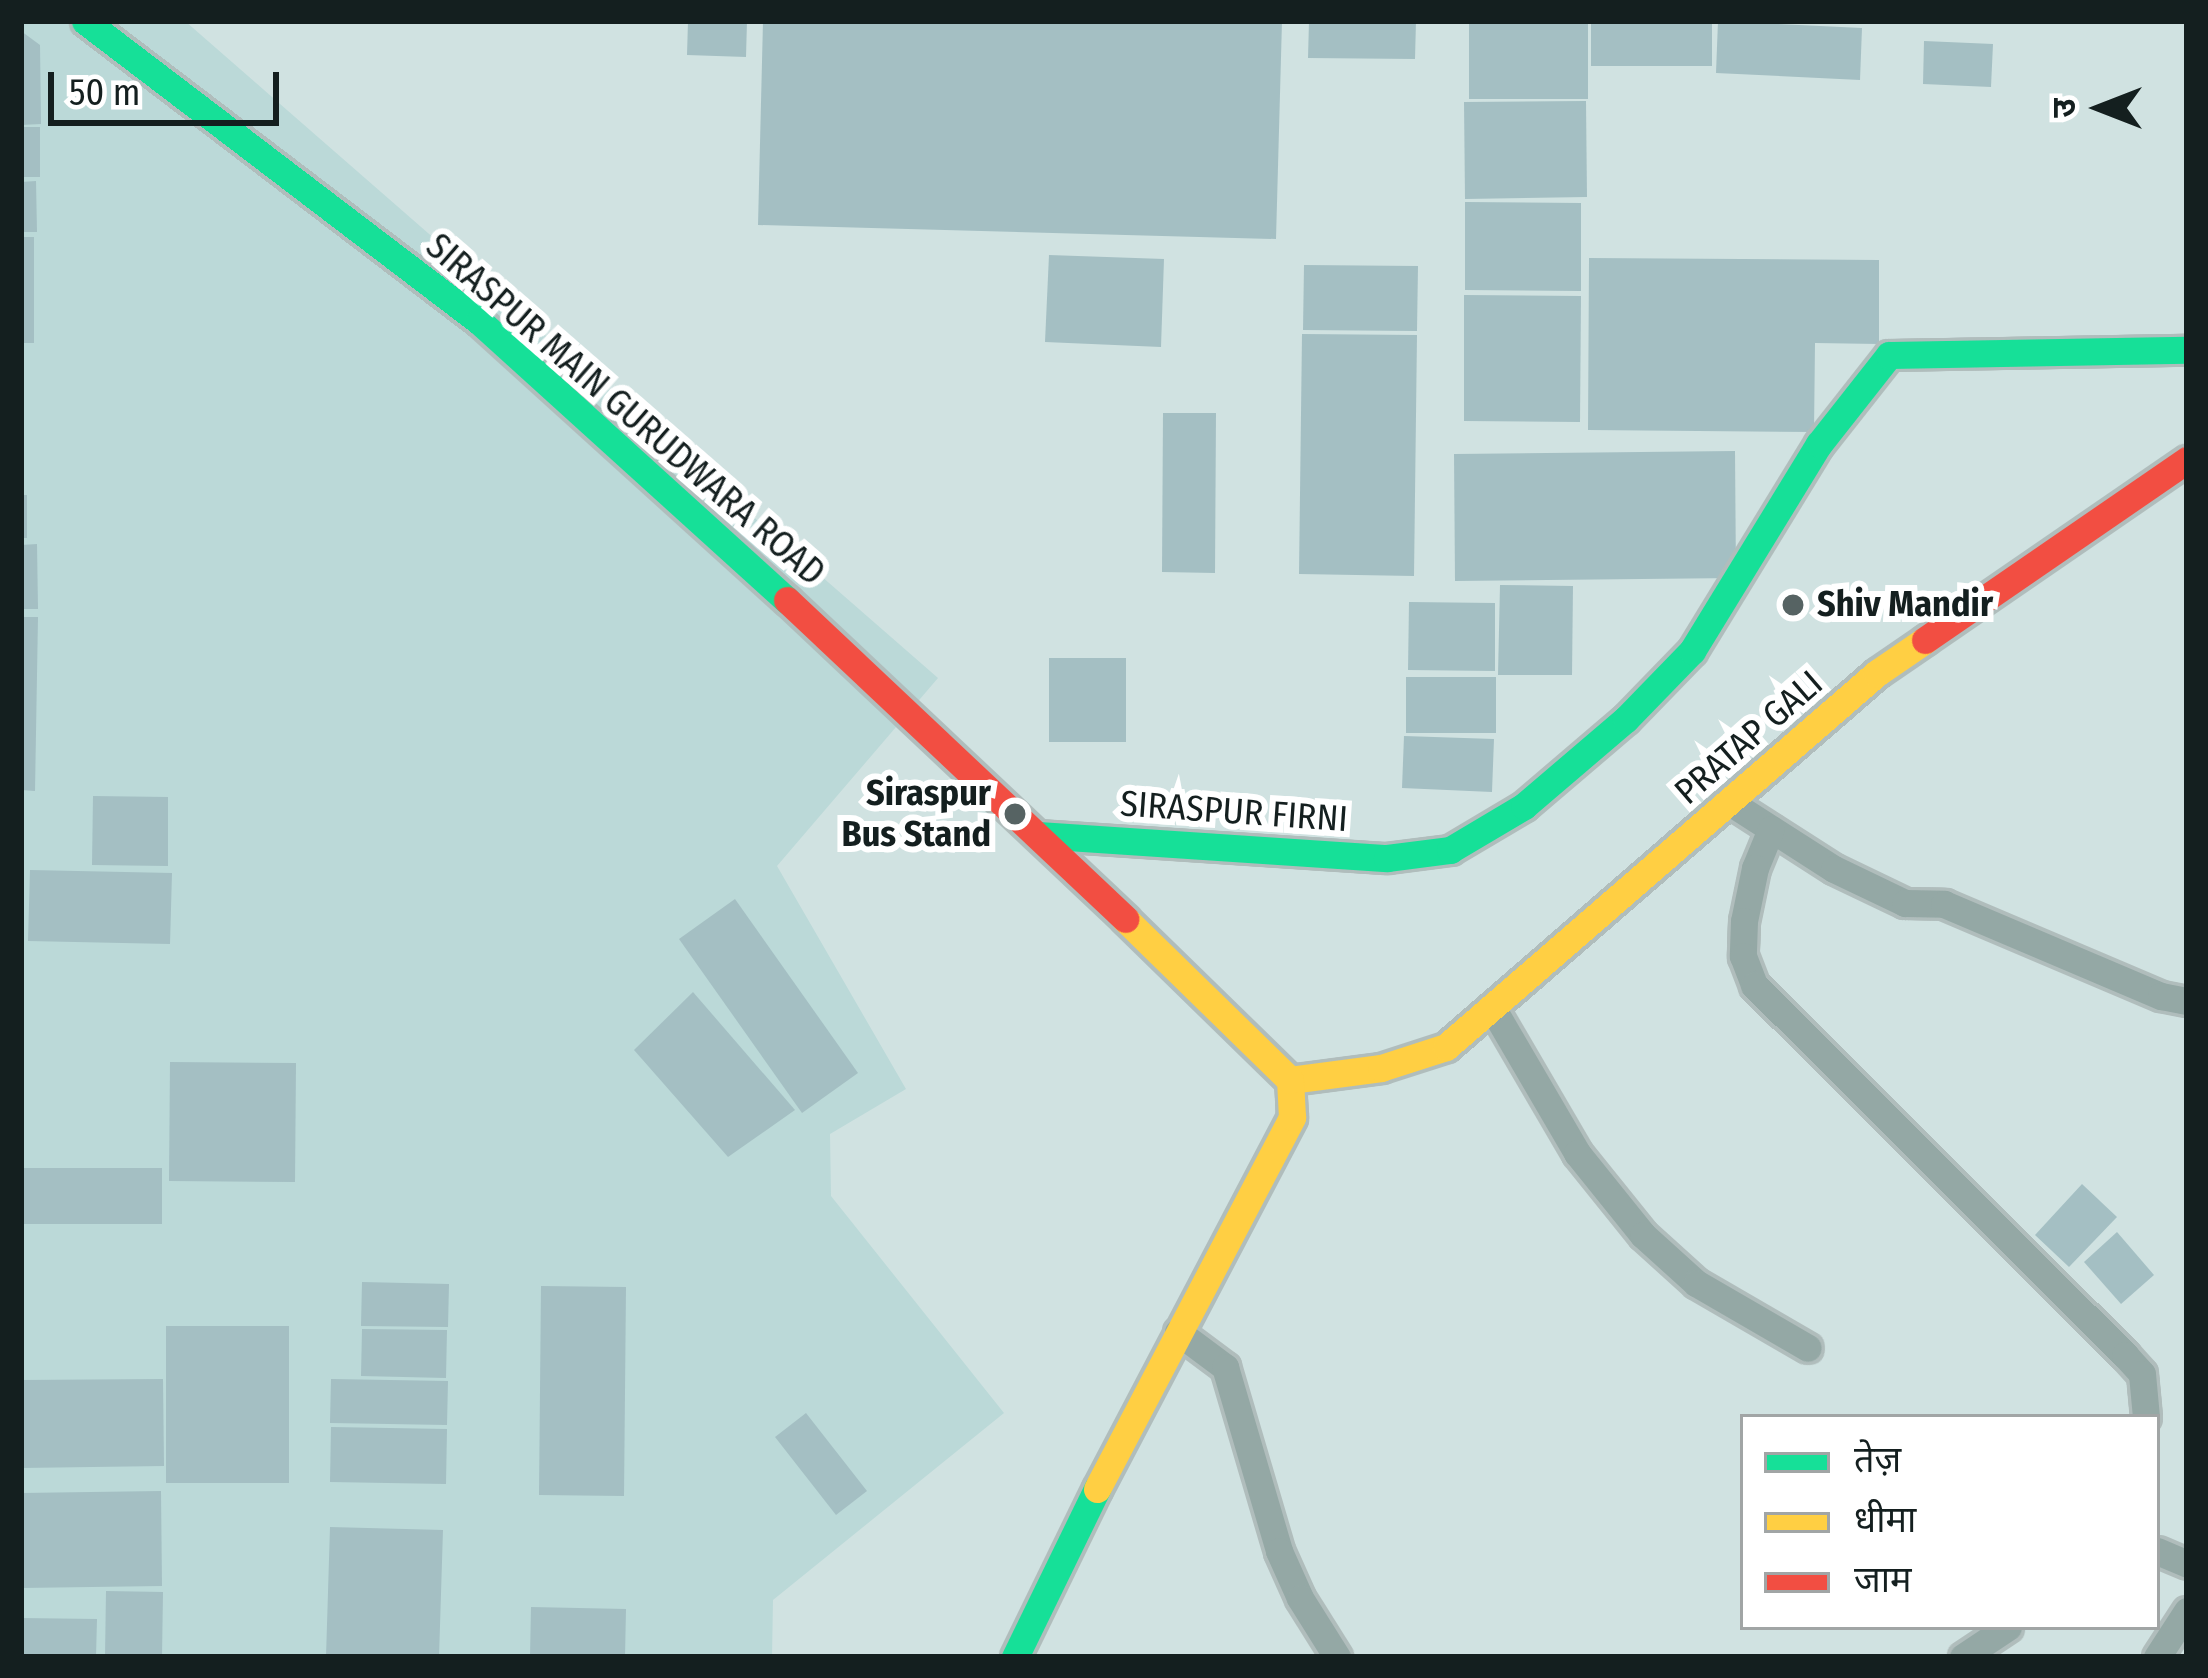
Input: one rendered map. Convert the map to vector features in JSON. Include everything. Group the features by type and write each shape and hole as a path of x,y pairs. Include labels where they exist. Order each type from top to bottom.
{"street":[{"name":"SIRASPUR MAIN GURUDWARA ROAD","path":"85,21 478,320 924,724 1038,835"},
{"name":"SIRASPUR FIRNI","path":"1038,835 1387,858 1450,850 1524,806 1626,719 1692,651 1819,444 1889,355 2187,350"},
{"name":"PRATAP GALI","path":"1290,1080 1414,1060 1446,1047 1877,673 2187,460"},
{"path":"1731,803 1834,869 1905,903 1944,904 2161,996 2187,1001"},
{"path":"1771,829 1744,921 1742,956 1754,985 2125,1355 2142,1374 2146,1414"},
{"path":"1015,1657 1292,1117 1290,1080 1038,835"},
{"path":"1492,1009 1577,1153 1643,1235 1696,1283 1808,1348"},
{"path":"1178,1332 1225,1367 1279,1551 1300,1598 1337,1657"},
{"path":"2157,1657 2187,1611"},
{"path":"1963,1657 2004,1630"}],"shaded area":[{"path":"21,21 185,21 938,678 777,866 906,1089 830,1134 831,1196 1004,1413 773,1600 772,1657 21,1657"}],"building":[{"path":"688,21 747,21 746,57 687,55"},
{"path":"763,21 1282,21 1276,239 758,225"},
{"path":"1309,21 1416,21 1415,59 1308,58"},
{"path":"1469,21 1588,21 1588,99 1469,99"},
{"path":"1591,21 1712,21 1712,66 1591,66"},
{"path":"1718,21 1862,28 1860,80 1716,73"},
{"path":"21,31 40,45 41,124 21,125"},
{"path":"1924,41 1993,44 1991,87 1923,84"},
{"path":"1586,101 1587,197 1465,199 1464,102"},
{"path":"21,127 40,127 40,177 21,177"},
{"path":"36,181 37,232 21,232 21,182"},
{"path":"1465,202 1581,203 1581,291 1465,290"},
{"path":"21,237 34,237 34,343 21,343"},
{"path":"1049,255 1164,259 1161,347 1045,342"},
{"path":"1589,258 1879,260 1879,344 1815,343 1814,432 1588,430"},
{"path":"1304,265 1418,266 1417,331 1303,330"},
{"path":"1464,295 1581,296 1580,422 1464,421"},
{"path":"1302,334 1417,335 1414,576 1299,574"},
{"path":"1163,413 1216,413 1215,573 1162,572"},
{"path":"1735,451 1736,578 1455,581 1454,454"},
{"path":"21,495 27,495 27,538 21,538"},
{"path":"37,544 38,609 21,609 21,545"},
{"path":"1500,585 1573,586 1572,675 1498,675"},
{"path":"1409,602 1495,603 1495,671 1408,670"},
{"path":"21,617 38,617 35,791 21,790"},
{"path":"1049,658 1126,658 1126,742 1049,742"},
{"path":"1406,677 1496,677 1496,733 1406,733"},
{"path":"1404,736 1494,739 1492,792 1402,788"},
{"path":"93,796 168,797 168,866 92,865"},
{"path":"30,870 172,873 170,944 28,941"},
{"path":"735,899 858,1073 802,1113 679,939"},
{"path":"693,992 795,1110 728,1157 634,1050"},
{"path":"170,1062 296,1063 295,1182 169,1181"},
{"path":"21,1168 162,1168 162,1224 21,1224"},
{"path":"2082,1184 2117,1217 2069,1267 2035,1235"},
{"path":"2117,1232 2154,1275 2121,1304 2084,1262"},
{"path":"362,1282 449,1284 448,1327 361,1326"},
{"path":"541,1286 626,1287 624,1496 539,1495"},
{"path":"166,1326 289,1326 289,1483 166,1483"},
{"path":"362,1329 447,1330 446,1378 361,1376"},
{"path":"163,1379 164,1466 21,1468 21,1380"},
{"path":"331,1379 448,1381 447,1425 330,1423"},
{"path":"806,1413 867,1491 836,1515 775,1437"},
{"path":"331,1427 447,1429 446,1484 330,1482"},
{"path":"161,1491 162,1586 21,1588 21,1493"},
{"path":"330,1527 443,1530 439,1657 326,1657"},
{"path":"106,1591 163,1592 162,1657 105,1657"},
{"path":"531,1607 626,1609 625,1657 530,1657"},
{"path":"21,1618 97,1619 96,1657 21,1657"}],"traffic: fast":[{"path":"85,21 479,321 787,600"},
{"path":"1038,835 1387,858 1450,850 1524,806 1626,719 1692,651 1819,444 1889,355 2187,350"},
{"path":"1015,1657 1097,1489"}],"traffic: slow":[{"path":"1290,1080 1381,1068 1446,1047 1877,673 1925,640"},
{"path":"1097,1489 1292,1117 1290,1080 1125,919"}],"traffic: jam":[{"path":"1925,640 2187,460"},
{"path":"787,600 1125,919"}],"place":[{"name":"Shiv Mandir","path":"1793,605"},
{"name":"Siraspur Bus Stand","path":"1015,814"}]}
